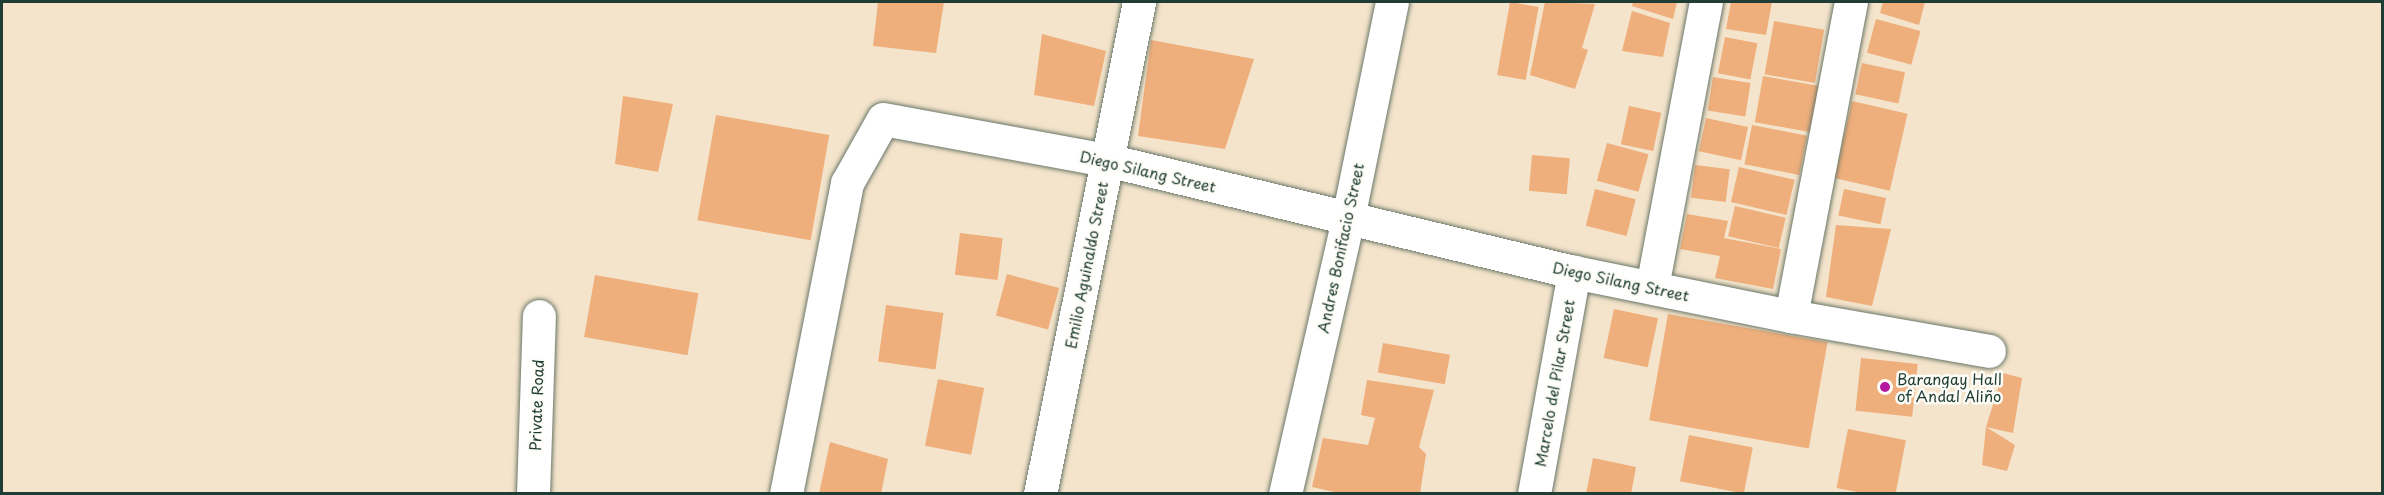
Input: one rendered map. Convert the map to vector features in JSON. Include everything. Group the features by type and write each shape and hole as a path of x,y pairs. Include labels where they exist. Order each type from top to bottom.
{"street":[{"name":"Emilio Aguinaldo Street","path":"1040,494 1139,2"},
{"name":"Andres Bonifacio Street","path":"1285,494 1348,218 1392,2"},
{"path":"1652,287 1706,2"},
{"path":"1791,316 1851,2"},
{"name":"Diego Silang Street","path":"786,494 847,183 883,119 1107,160 1574,272 1791,316 1989,351"},
{"name":"Marcelo del Pilar Street","path":"1534,494 1574,272"},
{"name":"Private Road","path":"532,494 539,316"}],"building":[{"path":"878,2 944,2 936,53 873,46"},
{"path":"1510,2 1539,7 1526,80 1497,75"},
{"path":"1545,2 1595,4 1582,48 1588,50 1575,89 1530,75"},
{"path":"1633,2 1677,2 1673,19 1632,6"},
{"path":"1731,2 1772,2 1766,35 1726,29"},
{"path":"1883,2 1925,2 1919,25 1880,13"},
{"path":"1632,11 1670,23 1663,57 1622,51"},
{"path":"1876,19 1920,31 1911,65 1867,53"},
{"path":"1774,21 1824,30 1815,83 1765,74"},
{"path":"1042,34 1106,51 1094,106 1034,95"},
{"path":"1725,37 1757,43 1750,80 1718,73"},
{"path":"1151,40 1254,59 1225,149 1138,136"},
{"path":"1862,63 1905,72 1898,103 1855,94"},
{"path":"1763,76 1819,86 1811,132 1755,122"},
{"path":"1713,77 1751,83 1745,117 1708,111"},
{"path":"623,96 673,104 658,172 615,164"},
{"path":"1852,101 1908,114 1890,191 1834,178"},
{"path":"1629,106 1661,113 1653,151 1621,144"},
{"path":"716,115 829,135 811,240 697,220"},
{"path":"1706,118 1748,127 1741,160 1699,151"},
{"path":"1752,125 1807,136 1799,175 1744,164"},
{"path":"1607,143 1649,154 1638,192 1597,181"},
{"path":"1532,155 1570,158 1567,194 1529,191"},
{"path":"1695,165 1730,169 1726,202 1691,198"},
{"path":"1739,167 1795,180 1786,215 1731,202"},
{"path":"1595,189 1636,199 1627,236 1586,226"},
{"path":"1844,189 1886,198 1880,224 1838,215"},
{"path":"1735,206 1786,218 1779,248 1728,236"},
{"path":"1687,214 1728,221 1724,238 1781,249 1773,289 1715,278 1720,256 1680,249"},
{"path":"1836,225 1891,229 1872,306 1826,297"},
{"path":"960,233 1003,238 998,280 955,275"},
{"path":"1007,274 1059,288 1048,330 996,316"},
{"path":"595,275 698,293 687,355 584,337"},
{"path":"886,305 943,313 936,370 878,361"},
{"path":"1614,309 1658,318 1648,367 1604,358"},
{"path":"1668,314 1828,342 1809,448 1649,420"},
{"path":"1383,343 1450,355 1445,384 1378,373"},
{"name":"Barangay Hall of Andal Aliño","path":"1861,358 1918,364 1912,417 1855,411"},
{"path":"2003,373 2022,378 2013,433 1986,427"},
{"path":"938,379 984,388 971,455 925,446"},
{"path":"1367,380 1434,390 1419,447 1426,454 1420,494 1343,494 1312,487 1323,438 1368,445 1375,418 1361,415"},
{"path":"1986,427 2015,445 2007,471 1982,465"},
{"path":"1848,429 1906,440 1895,494 1868,494 1837,488"},
{"path":"1689,435 1753,447 1744,494 1680,481"},
{"path":"830,442 888,459 881,494 819,494"},
{"path":"1593,458 1636,467 1631,494 1586,494"}],"place":[{"name":"Barangay Hall of Andal Aliño","path":"1885,387"}]}
